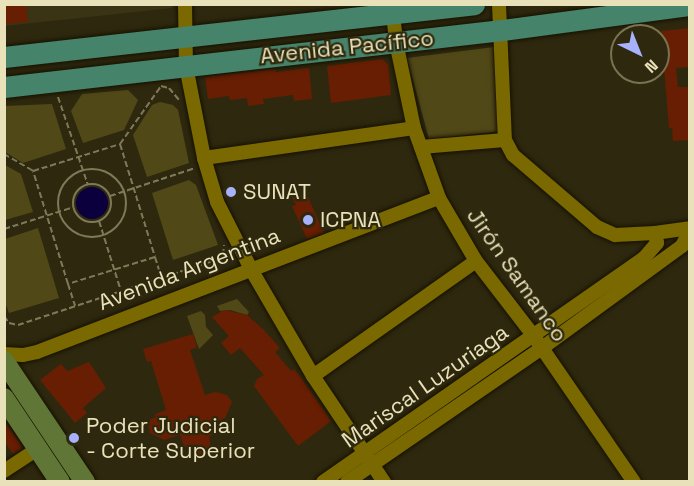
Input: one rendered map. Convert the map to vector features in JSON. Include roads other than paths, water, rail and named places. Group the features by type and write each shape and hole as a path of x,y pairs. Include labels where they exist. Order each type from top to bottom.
{"main road":[{"name":"Avenida Pacífico","path":"4,57 185,38 392,9 474,4"},
{"name":"Avenida Pacífico","path":"4,87 498,30 690,5"},
{"path":"9,362 85,482"},
{"path":"7,405 39,448 60,482"}],"street":[{"path":"185,4 186,66 200,163 252,271 313,376 384,482"},
{"path":"499,4 498,30 505,140 513,155 597,227 615,235 655,233"},
{"name":"Jirón Samanco","path":"392,9 396,42 414,128 439,198 476,261 533,335 634,482"},
{"path":"200,163 414,128"},
{"path":"420,147 505,140"},
{"name":"Avenida Argentina","path":"9,362 439,198"},
{"name":"Mariscal Luzuriaga","path":"323,482 369,459 542,348 686,246 690,229 655,233 657,243 644,258 533,335 369,459 346,482"},
{"path":"313,376 476,261"},
{"path":"4,471 39,448"}],"place":[{"name":"SUNAT","path":"231,192"},
{"name":"ICPNA","path":"308,220"},
{"name":"Poder Judicial - Corte Superior","path":"74,438"}]}
